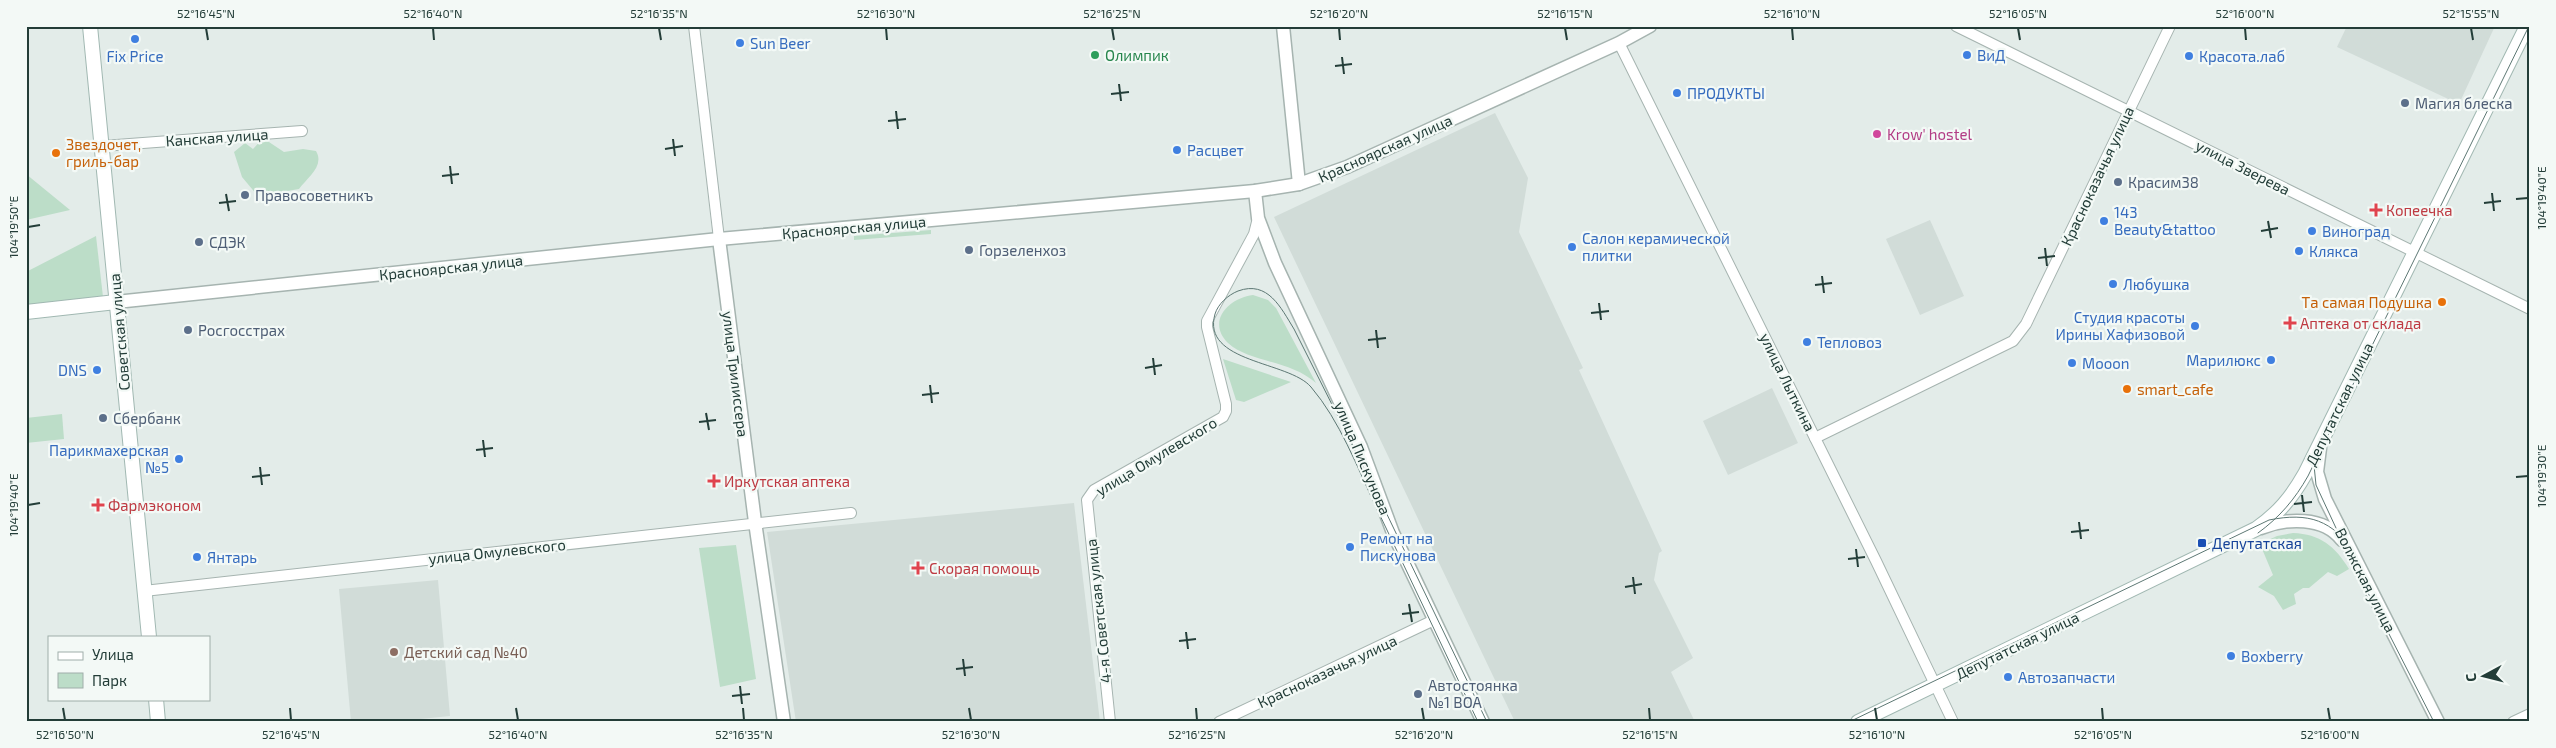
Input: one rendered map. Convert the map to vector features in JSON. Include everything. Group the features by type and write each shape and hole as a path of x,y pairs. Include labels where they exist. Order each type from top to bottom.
{"main road":[{"name":"Советская улица","path":"90,26 149,636"},
{"name":"Депутатская улица","path":"1858,722 2256,529 2280,510 2294,494 2326,433 2527,26"},
{"name":"Красноярская улица","path":"26,312 116,302"},
{"path":"156,700 158,722"}],"street":[{"name":"улица Трилиссера","path":"694,26 755,522 784,722"},
{"path":"1283,26 1299,184"},
{"name":"Красноярская улица","path":"116,302 719,239 1255,191 1299,184 1347,167 1619,43 1650,26"},
{"name":"улица Зверева","path":"1956,26 2530,309"},
{"name":"Красноказачья улица","path":"1815,438 2013,341 2026,324 2170,26"},
{"name":"улица Лыткина","path":"1619,43 1815,438 1953,722"},
{"name":"Канская улица","path":"103,146 302,131"},
{"name":"улица Пискунова","path":"1255,191 1258,218 1279,272 1361,447 1393,533 1483,722"},
{"name":"улица Омулевского","path":"1088,500 1094,490 1223,416 1226,404 1207,327 1207,320 1254,234 1258,218"},
{"name":"Волжская улица","path":"2326,433 2318,460 2320,484 2352,554 2438,722"},
{"name":"4-я Советская улица","path":"1088,500 1110,722"},
{"name":"улица Омулевского","path":"144,591 755,522 851,513"},
{"name":"Депутатская улица","path":"2256,529 2286,521 2315,523 2328,528 2340,537 2352,554"},
{"name":"Красноказачья улица","path":"1219,722 1434,620"},
{"path":"2513,722 2530,714"}],"shaded area":[{"path":"2347,26 2495,26 2459,104 2337,47"},
{"path":"1495,113 1528,178 1519,232 1583,368 1579,370 1662,551 1659,553 1654,580 1693,658 1671,672 1695,722 1515,722 1274,217"},
{"path":"1930,220 1964,296 1920,315 1886,239"},
{"path":"1772,388 1798,443 1728,475 1703,421"},
{"path":"1074,503 1100,722 796,722 767,532"},
{"name":"Детский сад №40","path":"438,580 450,716 391,722 351,722 339,589"}],"green space":[{"path":"263,138 284,152 303,149 316,151 318,156 317,167 299,189 258,196 242,177 234,152 245,143 253,149"},
{"path":"26,174 70,210 26,220"},
{"path":"931,230 931,234 854,240 854,236"},
{"path":"96,236 103,297 26,306 26,272"},
{"path":"1253,295 1268,300 1276,308 1316,383 1306,375 1236,349 1222,335 1219,327 1223,312 1236,301"},
{"path":"1223,359 1291,382 1244,402 1236,400"},
{"path":"62,414 64,439 26,443 26,418"},
{"path":"2293,533 2311,536 2326,543 2338,554 2349,569 2337,576 2328,572 2309,588 2303,588 2294,594 2296,604 2283,610 2274,596 2258,587 2273,575 2260,544 2277,536"},
{"path":"736,545 756,679 720,687 699,548"}],"tram line":[{"path":"2258,533 2286,507 2308,476 2529,26"},
{"path":"1478,722 1331,414 1311,387 1300,378 1233,352 1221,342 1214,330 1215,314 1227,297 1238,291 1258,289 1272,298 1294,329 1382,504 1487,722"},
{"path":"2314,465 2316,485 2336,528"},
{"path":"1849,722 2269,520 2296,517 2318,521 2337,533 2355,553"},
{"path":"2343,544 2434,722"}],"place":[{"name":"Fix Price","path":"135,39"},
{"name":"Sun Beer","path":"740,43"},
{"name":"Олимпик","path":"1095,55"},
{"name":"ВиД","path":"1967,55"},
{"name":"Красота.лаб","path":"2189,56"},
{"name":"ПРОДУКТЫ","path":"1677,93"},
{"name":"Магия блеска","path":"2405,103"},
{"name":"Krow' hostel","path":"1877,134"},
{"name":"Расцвет","path":"1177,150"},
{"name":"Звездочет, гриль-бар","path":"56,153"},
{"name":"Красим38","path":"2118,182"},
{"name":"Правосоветникъ","path":"245,195"},
{"name":"Копеечка","path":"2376,210"},
{"name":"143 Beauty&tattoo","path":"2104,221"},
{"name":"Виноград","path":"2312,231"},
{"name":"СДЭК","path":"199,242"},
{"name":"Салон керамической плитки","path":"1572,247"},
{"name":"Горзеленхоз","path":"969,250"},
{"name":"Клякса","path":"2299,251"},
{"name":"Любушка","path":"2113,284"},
{"name":"Та самая Подушка","path":"2442,302"},
{"name":"Аптека от склада","path":"2290,323"},
{"name":"Студия красоты Ирины Хафизовой","path":"2195,326"},
{"name":"Росгосстрах","path":"188,330"},
{"name":"Тепловоз","path":"1807,342"},
{"name":"Марилюкс","path":"2271,360"},
{"name":"Mooon","path":"2072,363"},
{"name":"DNS","path":"97,370"},
{"name":"smart_cafe","path":"2127,389"},
{"name":"Сбербанк","path":"103,418"},
{"name":"Парикмахерская №5","path":"179,459"},
{"name":"Иркутская аптека","path":"714,481"},
{"name":"Фармэконом","path":"98,505"},
{"name":"Депутатская","path":"2202,543"},
{"name":"Ремонт на Пискунова","path":"1350,547"},
{"name":"Янтарь","path":"197,557"},
{"name":"Скорая помощь","path":"918,568"},
{"name":"Детский сад №40","path":"394,652"},
{"name":"Boxberry","path":"2231,656"},
{"name":"Автозапчасти","path":"2008,677"},
{"name":"Автостоянка №1 ВОА","path":"1418,694"}]}
